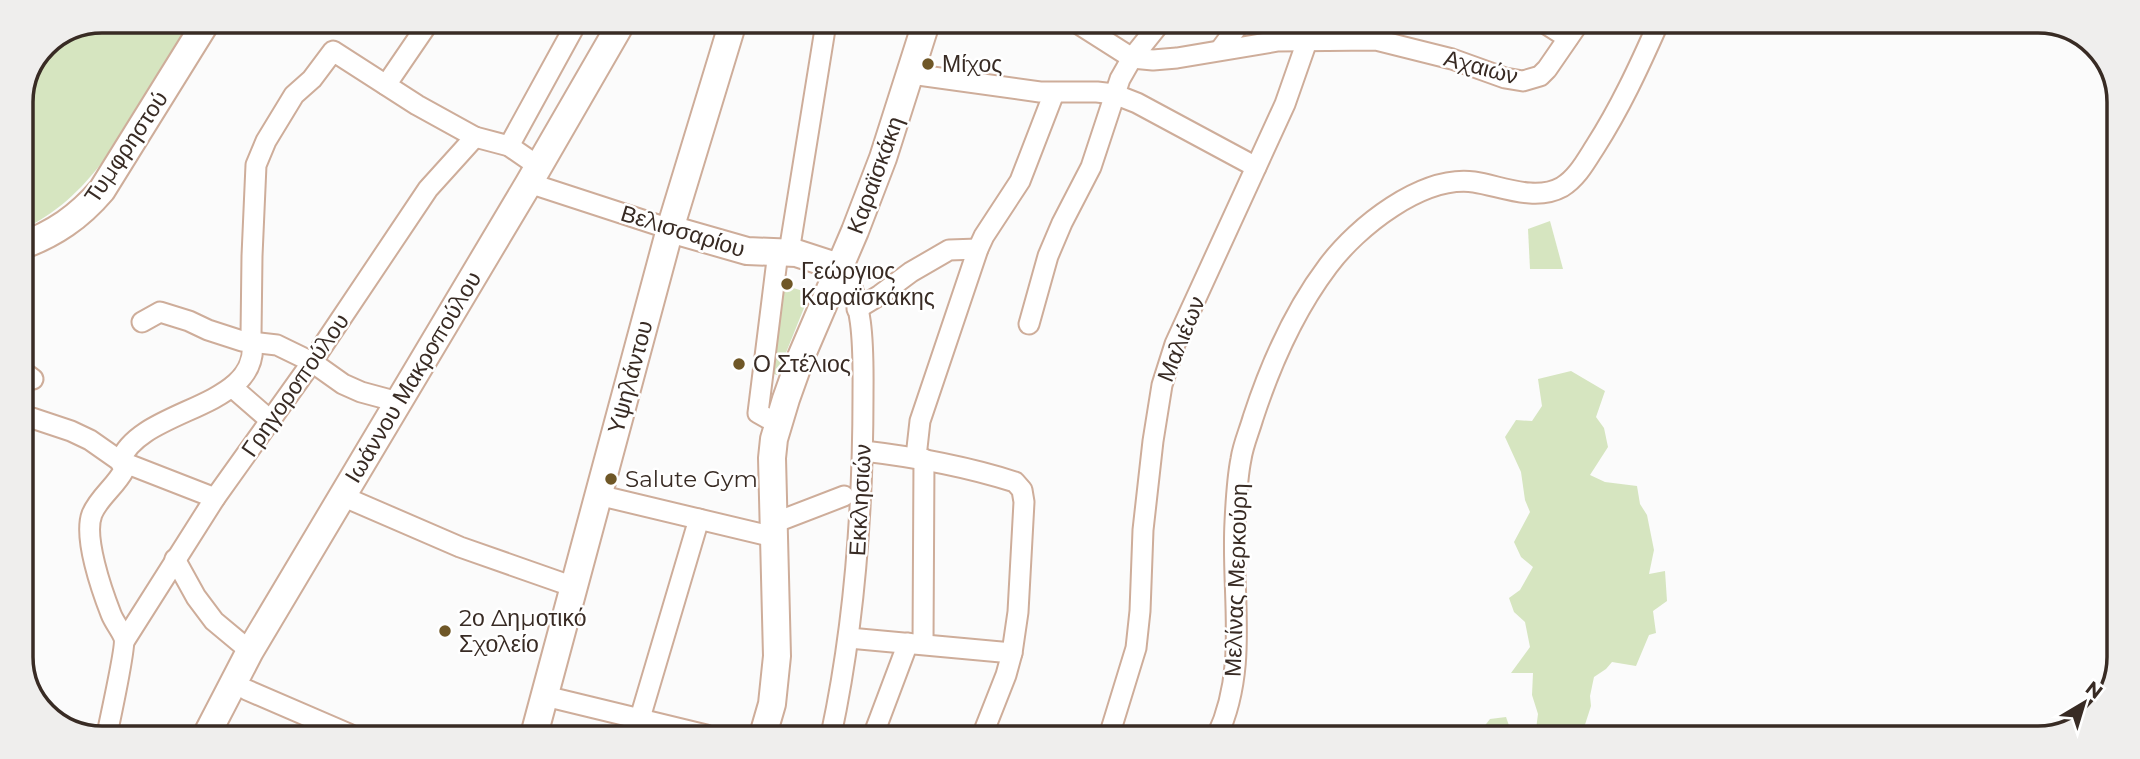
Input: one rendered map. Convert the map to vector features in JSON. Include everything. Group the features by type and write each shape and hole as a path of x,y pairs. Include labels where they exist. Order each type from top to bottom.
{"main road":[{"name":"Τυμφρηστού","path":"33,240 64,226 97,196 200,33"},
{"name":"Ιωάννου Μακροπούλου","path":"211,726 250,651 616,33"},
{"name":"Υψηλάντου","path":"537,726 670,229 730,33"},
{"name":"Καραϊσκάκη","path":"766,726 772,704 777,656 772,458 778,424 801,357 883,158 911,74 920,33"},
{"name":"Βελισσαρίου","path":"670,229 747,251 783,252 839,267"}],"street":[{"path":"386,85 421,33"},
{"path":"509,146 571,33"},
{"path":"778,424 758,414 783,252 824,33"},
{"path":"1093,33 1132,58"},
{"path":"1029,324 1048,256 1091,167 1114,94 1132,58 1152,33"},
{"path":"1220,50 1233,33"},
{"name":"Αχαιών","path":"1132,58 1153,60 1278,41 1309,33 1376,40 1452,59 1505,78 1523,81 1540,76 1572,33"},
{"name":"Μαλιέων","path":"1113,726 1139,631 1143,530 1162,385 1175,344 1285,104 1309,33"},
{"name":"Μελίνας Μερκούρη","path":"1222,726 1235,677 1235,523 1241,460 1260,397 1277,358 1317,283 1329,265 1369,223 1401,202 1434,186 1472,182 1540,193 1551,192 1573,179 1620,107 1654,33"},
{"name":"Βελισσαρίου","path":"253,343 251,256 256,165 289,102 312,79 333,51 417,105 475,137 509,146 534,174 670,229"},
{"path":"911,74 1054,93 1114,94 1137,103 1256,167"},
{"path":"878,726 915,644 920,421 978,249 1020,181 1054,93"},
{"name":"Γρηγοροπούλου","path":"125,640 215,498 312,362 428,189 475,137"},
{"path":"857,309 949,250 978,249"},
{"name":"Εκκλησιών","path":"833,726 849,638 859,544 864,451 863,370 857,309 852,289 839,267"},
{"path":"142,322 160,312 242,341 276,345 312,362 343,384 398,402"},
{"path":"109,726 125,640 112,617 90,536 92,513 120,480 124,470 120,461 124,451 145,431 214,400 232,387 250,364 253,343"},
{"path":"232,387 271,421"},
{"path":"33,420 90,439 120,461 215,498"},
{"path":"864,451 920,458 1002,478 1015,482 1022,491 1022,557 1012,653 986,726"},
{"path":"598,495 699,519 774,530 844,496"},
{"path":"342,496 460,547 574,587"},
{"path":"640,718 699,519"},
{"path":"175,559 196,597 214,621 250,651"},
{"path":"849,638 1012,653"},
{"path":"247,690 330,726"},
{"path":"545,696 668,726"}],"green space":[{"path":"183,33 95,172 57,209 34,224 33,103 39,76 45,64 64,45 89,35"},
{"path":"1253,33 1296,33 1294,35 1270,38"},
{"path":"1550,221 1563,269 1530,269 1528,229"},
{"path":"783,285 810,293 777,375 771,373"},
{"path":"1571,371 1605,391 1596,417 1604,428 1608,447 1590,475 1605,482 1637,486 1640,504 1647,515 1654,550 1649,574 1665,571 1667,601 1653,611 1656,633 1649,635 1636,666 1612,662 1594,677 1591,706 1585,726 1536,726 1538,714 1532,695 1533,673 1511,673 1530,647 1525,622 1514,612 1509,598 1520,590 1533,567 1521,557 1514,542 1530,512 1525,500 1521,472 1505,437 1516,420 1532,421 1542,406 1538,379"},
{"path":"1506,717 1509,726 1485,726 1490,719"}],"place":[{"name":"Μίχος","path":"928,64"},
{"name":"Γεώργιος Καραϊσκάκης","path":"787,284"},
{"name":"Ο Στέλιος","path":"739,364"},
{"name":"Salute Gym","path":"611,479"},
{"name":"2ο Δημοτικό Σχολείο","path":"445,631"}]}
